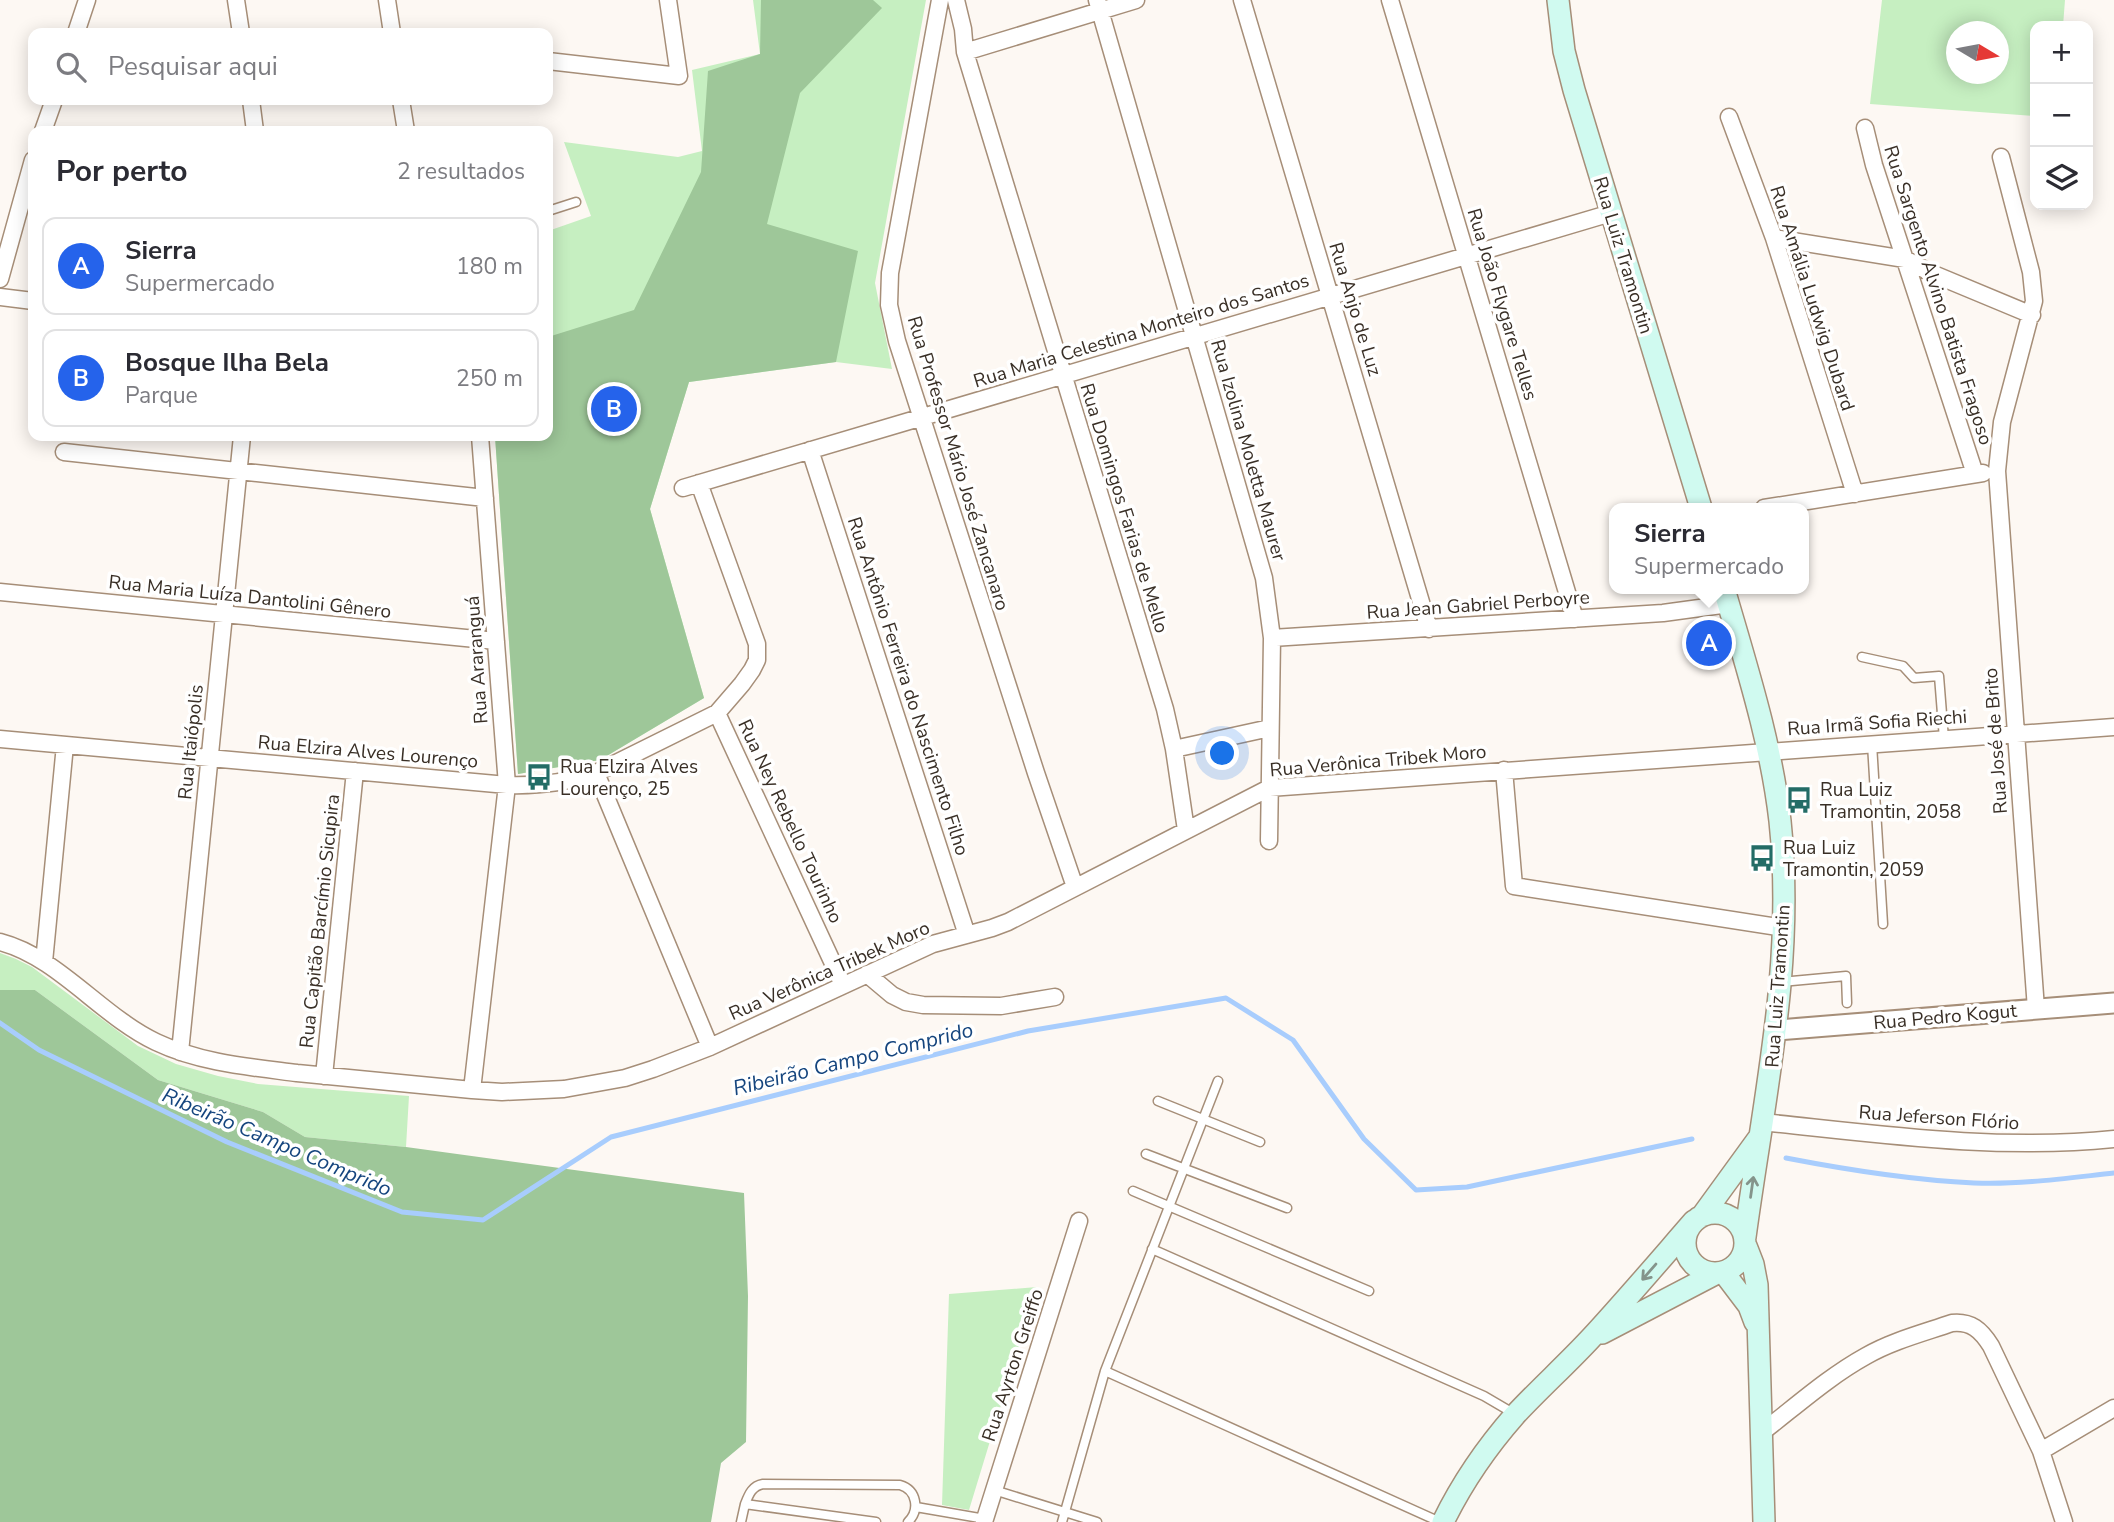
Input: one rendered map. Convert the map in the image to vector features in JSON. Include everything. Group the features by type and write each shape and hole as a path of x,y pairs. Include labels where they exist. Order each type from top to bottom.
{"main road":[{"name":"Rua Luiz Tramontin","path":"1558,0 1568,68 1699,503"},
{"name":"Rua Luiz Tramontin","path":"1726,596 1768,751 1780,819 1784,876 1784,928 1777,1030 1760,1130 1746,1241 1757,1285 1764,1522"},
{"name":"Rua Luiz Tramontin","path":"1591,1339 1698,1219 1760,1130"},
{"path":"1441,1522 1475,1465 1516,1415 1591,1339 1739,1263 1746,1241 1736,1221 1728,1216 1710,1213 1698,1219"},
{"name":"Rua Luiz Tramontin","path":"1698,1219 1688,1230 1685,1240 1689,1259 1705,1272 1720,1273 1749,1306 1759,1331"}],"street":[{"path":"78,28 88,0"},
{"path":"236,0 240,28"},
{"path":"387,0 391,28"},
{"path":"553,62 679,76 668,0"},
{"name":"Rua Professor Mário José Zancanaro","path":"940,0 890,273 892,324 1075,887"},
{"name":"Rua Domingos Farias de Mello","path":"956,0 965,52 1165,709 1186,830"},
{"path":"965,52 1098,6 1136,0"},
{"name":"Rua Anjo de Luz","path":"1242,0 1429,629"},
{"name":"Rua João Flygare Telles","path":"1390,0 1575,619"},
{"name":"Rua Izolina Moletta Maurer","path":"1098,6 1260,559 1272,638 1269,841"},
{"path":"45,126 52,105"},
{"path":"252,105 254,126"},
{"path":"402,105 404,126"},
{"name":"Rua Amália Ludwig Dubard","path":"1729,117 1774,238 1855,494"},
{"name":"Rua Sargento Alvino Batista Fragoso","path":"1865,128 1874,165 1975,474"},
{"name":"Rua José de Brito","path":"2001,157 2031,272 2034,294 2032,315 2002,422 1997,471 2036,1009"},
{"path":"0,279 28,178"},
{"name":"Rua Maria Celestina Monteiro dos Santos","path":"717,713 743,684 752,670 758,652 691,486 1611,213"},
{"path":"1774,238 1905,259 1930,273 2032,315"},
{"path":"0,298 28,301"},
{"name":"Rua Itaiópolis","path":"180,1052 242,441"},
{"name":"Rua Araranguá","path":"472,1090 507,785 480,441"},
{"name":"Rua Antônio Ferreira do Nascimento Filho","path":"810,450 967,935"},
{"path":"64,452 485,498"},
{"path":"1796,503 1997,471"},
{"name":"Rua Maria Luíza Dantolini Gênero","path":"0,592 496,641"},
{"name":"Rua Jean Gabriel Perboyre","path":"1272,638 1662,613 1726,596"},
{"name":"Rua Elzira Alves Lourenço","path":"0,739 507,785 546,785 596,773 717,713"},
{"name":"Rua Ney Rebello Tourinho","path":"717,713 844,985"},
{"name":"Rua Irmã Sofia Riechi","path":"1768,751 2114,727"},
{"path":"1174,750 1270,728"},
{"path":"44,962 65,745"},
{"name":"Rua Verônica Tribek Moro","path":"0,942 44,962 132,1029 180,1052 238,1065 324,1076 472,1090 536,1091 625,1078 710,1047 933,944 1008,922 1269,788 1768,751"},
{"path":"1504,770 1514,887 1784,928"},
{"name":"Rua Capitão Barcímio Sicupira","path":"324,1076 355,771"},
{"path":"596,773 710,1047"},
{"path":"867,974 892,995 906,1002 923,1005 1001,1006 1055,997"},
{"name":"Rua Pedro Kogut","path":"1777,1030 2114,1003"},
{"name":"Rua Jeferson Flório","path":"1760,1130 1979,1143 2043,1144 2114,1139"},
{"name":"Rua Ayrton Greiffo","path":"984,1520 1079,1221"},
{"path":"1760,1433 1867,1355 1952,1323 1973,1325 1983,1334 2041,1451 2064,1522"},
{"path":"2041,1451 2114,1408"}],"lane":[{"path":"553,209 576,202"},
{"path":"1862,657 1903,666 1914,678 1939,676 1944,739"},
{"path":"1872,744 1883,924"},
{"path":"1781,982 1846,976 1847,1003"},
{"path":"1062,1522 1105,1371 1218,1082"},
{"path":"1158,1101 1260,1142"},
{"path":"1146,1154 1287,1208"},
{"path":"1133,1191 1369,1291"},
{"path":"1152,1249 1484,1396 1516,1415"},
{"path":"1105,1371 1441,1522"},
{"path":"741,1522 750,1492 756,1485 763,1483 900,1485 912,1494 916,1507 908,1522"},
{"path":"994,1490 1097,1522"},
{"path":"746,1504 876,1522"},
{"path":"916,1507 984,1520"}],"green space":[{"path":"753,0 926,0 875,283 892,369 836,362 689,382 650,509 704,698 600,760 518,774 495,441 553,441 553,229 591,216 564,142 678,157 702,151 692,70 760,54"},
{"path":"761,0 873,0 882,8 800,93 767,224 858,251 836,362 689,382 650,509 704,698 600,760 518,774 495,441 553,441 553,335 634,310 701,172 708,71 760,54"},
{"path":"1882,0 2065,0 2063,21 2030,21 2030,116 1870,104"},
{"path":"0,953 32,967 138,1046 176,1064 258,1084 409,1096 406,1147 305,1137 263,1112 158,1080 35,990 0,990"},
{"path":"0,990 35,990 158,1080 263,1112 305,1137 406,1147 744,1193 748,1296 746,1442 721,1463 711,1522 0,1522"},
{"path":"1037,1287 969,1510 942,1505 949,1294"}],"waterway":[{"name":"Ribeirão Campo Comprido","path":"0,1023 39,1050 227,1142 402,1212 483,1220 611,1137 1028,1031 1226,998 1293,1040 1364,1139 1416,1190 1467,1187 1692,1139"},
{"name":"Ribeirão Campo Comprido","path":"1786,1158 1879,1174 1974,1183 2026,1182 2114,1173"}],"place":[{"name":"Bosque Ilha Bela","path":"614,409"},
{"name":"Sierra","path":"1709,643"},
{"name":"Rua Elzira Alves Lourenço, 25","path":"539,777"},
{"name":"Rua Luiz Tramontin, 2058","path":"1799,800"},
{"name":"Rua Luiz Tramontin, 2059","path":"1762,858"}]}
